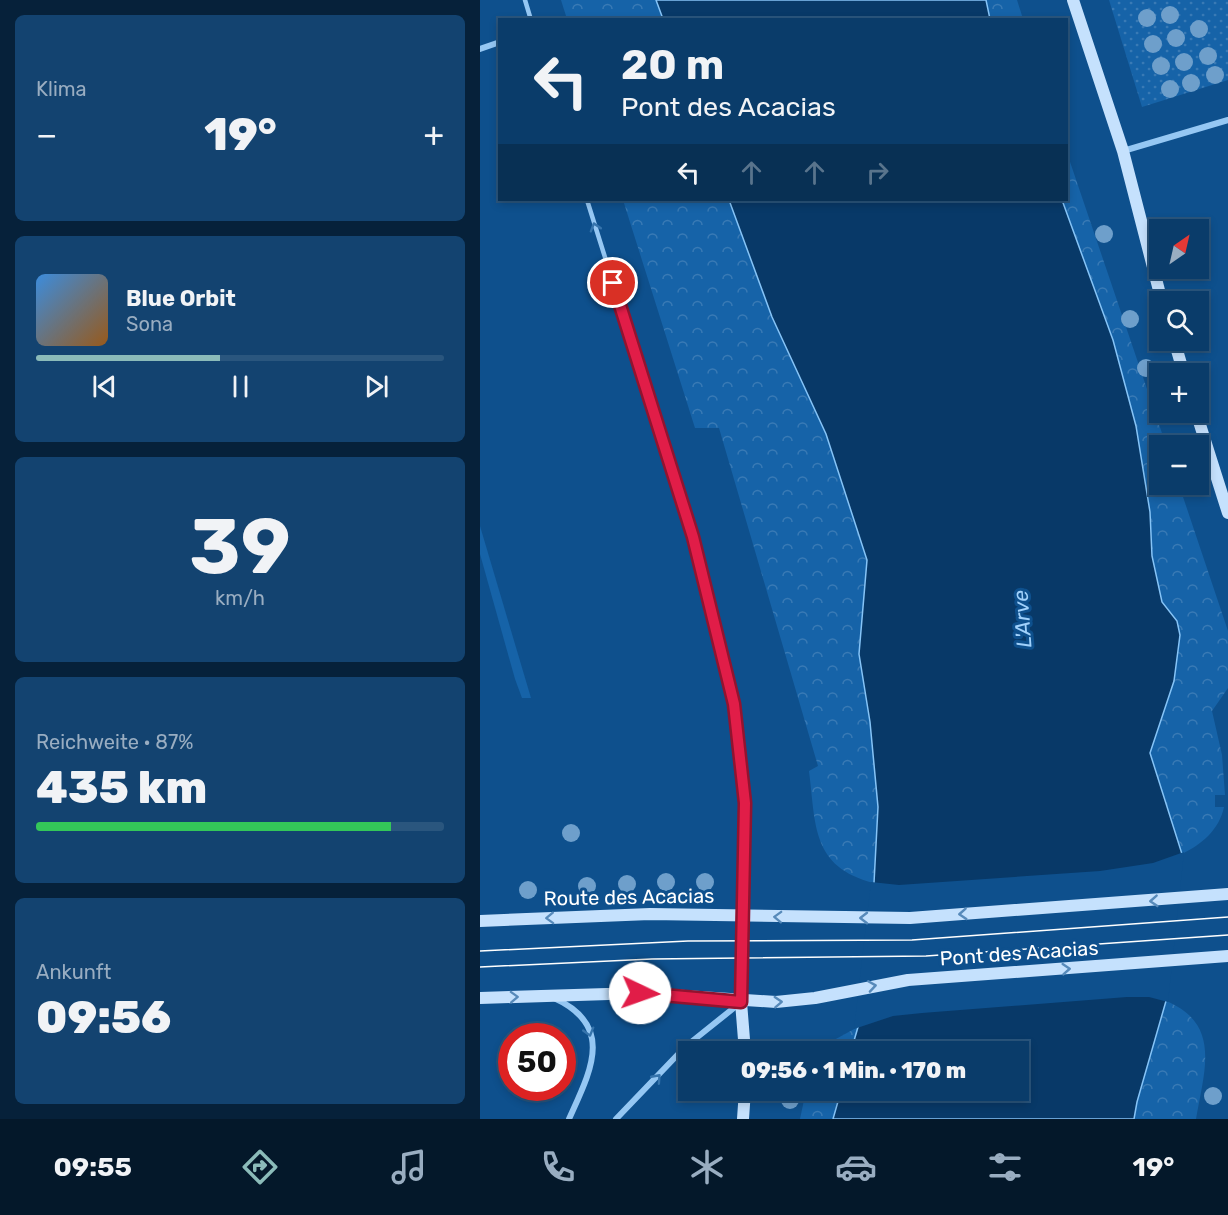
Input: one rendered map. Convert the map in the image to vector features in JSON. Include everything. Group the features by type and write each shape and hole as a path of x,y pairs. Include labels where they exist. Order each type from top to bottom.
{"main road":[{"path":"1073,0 1133,184 1144,240 1159,291"},
{"path":"1199,423 1228,513"},
{"name":"Route des Acacias","path":"480,921 650,914 910,918 1213,897 1228,894"},
{"path":"742,915 741,1002 744,1041"},
{"name":"Pont des Acacias","path":"741,1002 776,1002 815,998 908,980 1228,956"},
{"path":"480,998 653,993 741,1002"},
{"path":"742,1119 744,1101"}],"street":[{"path":"480,49 498,43"},
{"path":"1123,151 1228,120"},
{"path":"548,995 571,1006 585,1018 591,1032 594,1053 588,1076 569,1119"},
{"path":"616,1119 685,1047 741,1002"}],"lane":[{"path":"525,0 530,18"},
{"path":"587,201 693,537 734,704 745,803 742,915"}],"green space":[{"path":"561,0 656,0 663,18 567,18"},
{"path":"986,0 1017,0 1023,18 990,18"},
{"path":"1109,0 1228,0 1228,80 1142,107"},
{"path":"1068,156 1149,395 1149,423 1159,423 1163,435 1149,435 1149,495 1182,495 1228,631 1228,688 1212,711 1222,755 1225,795 1215,795 1215,807 1224,807 1218,823 1209,835 1182,854 1150,753 1174,681 1177,621 1162,602 1152,556 1150,512 1136,426 1113,340 1062,201 1068,201"},
{"path":"623,201 729,201 772,317 826,434 867,560 859,654 870,722 878,807 874,883 853,876 838,866 820,841 813,809 809,771 818,766 719,428 695,428"},
{"path":"480,526 531,698 522,698 515,679 480,554"},
{"path":"1166,1001 1184,1011 1195,1022 1202,1036 1205,1067 1196,1119 1134,1119 1137,1102"},
{"path":"858,1027 854,1041 834,1040"},
{"path":"804,1101 838,1101 833,1119 800,1119"}],"water":[{"path":"656,0 986,0 990,18 663,18"},
{"name":"L'Arve","path":"729,201 1062,201 1113,340 1136,426 1150,512 1152,556 1162,602 1177,621 1180,635 1174,681 1150,753 1182,854 1166,1001 1134,1119 833,1119 838,1101 1029,1101 1029,1041 854,1041 858,1027 874,883 878,807 870,722 859,654 867,560 826,434 772,317"}],"pier":[{"path":"1184,852 1168,1002 1149,997 1127,997 922,1013 893,1016 854,1029 871,882 899,885 1100,871 1153,863"}],"tram line":[{"path":"480,951 688,941 912,940 1228,917"},
{"path":"480,967 652,959 926,956 1228,935"}],"route":[{"path":"613,283 693,537 734,704 745,803 741,1002 640,993"}]}
